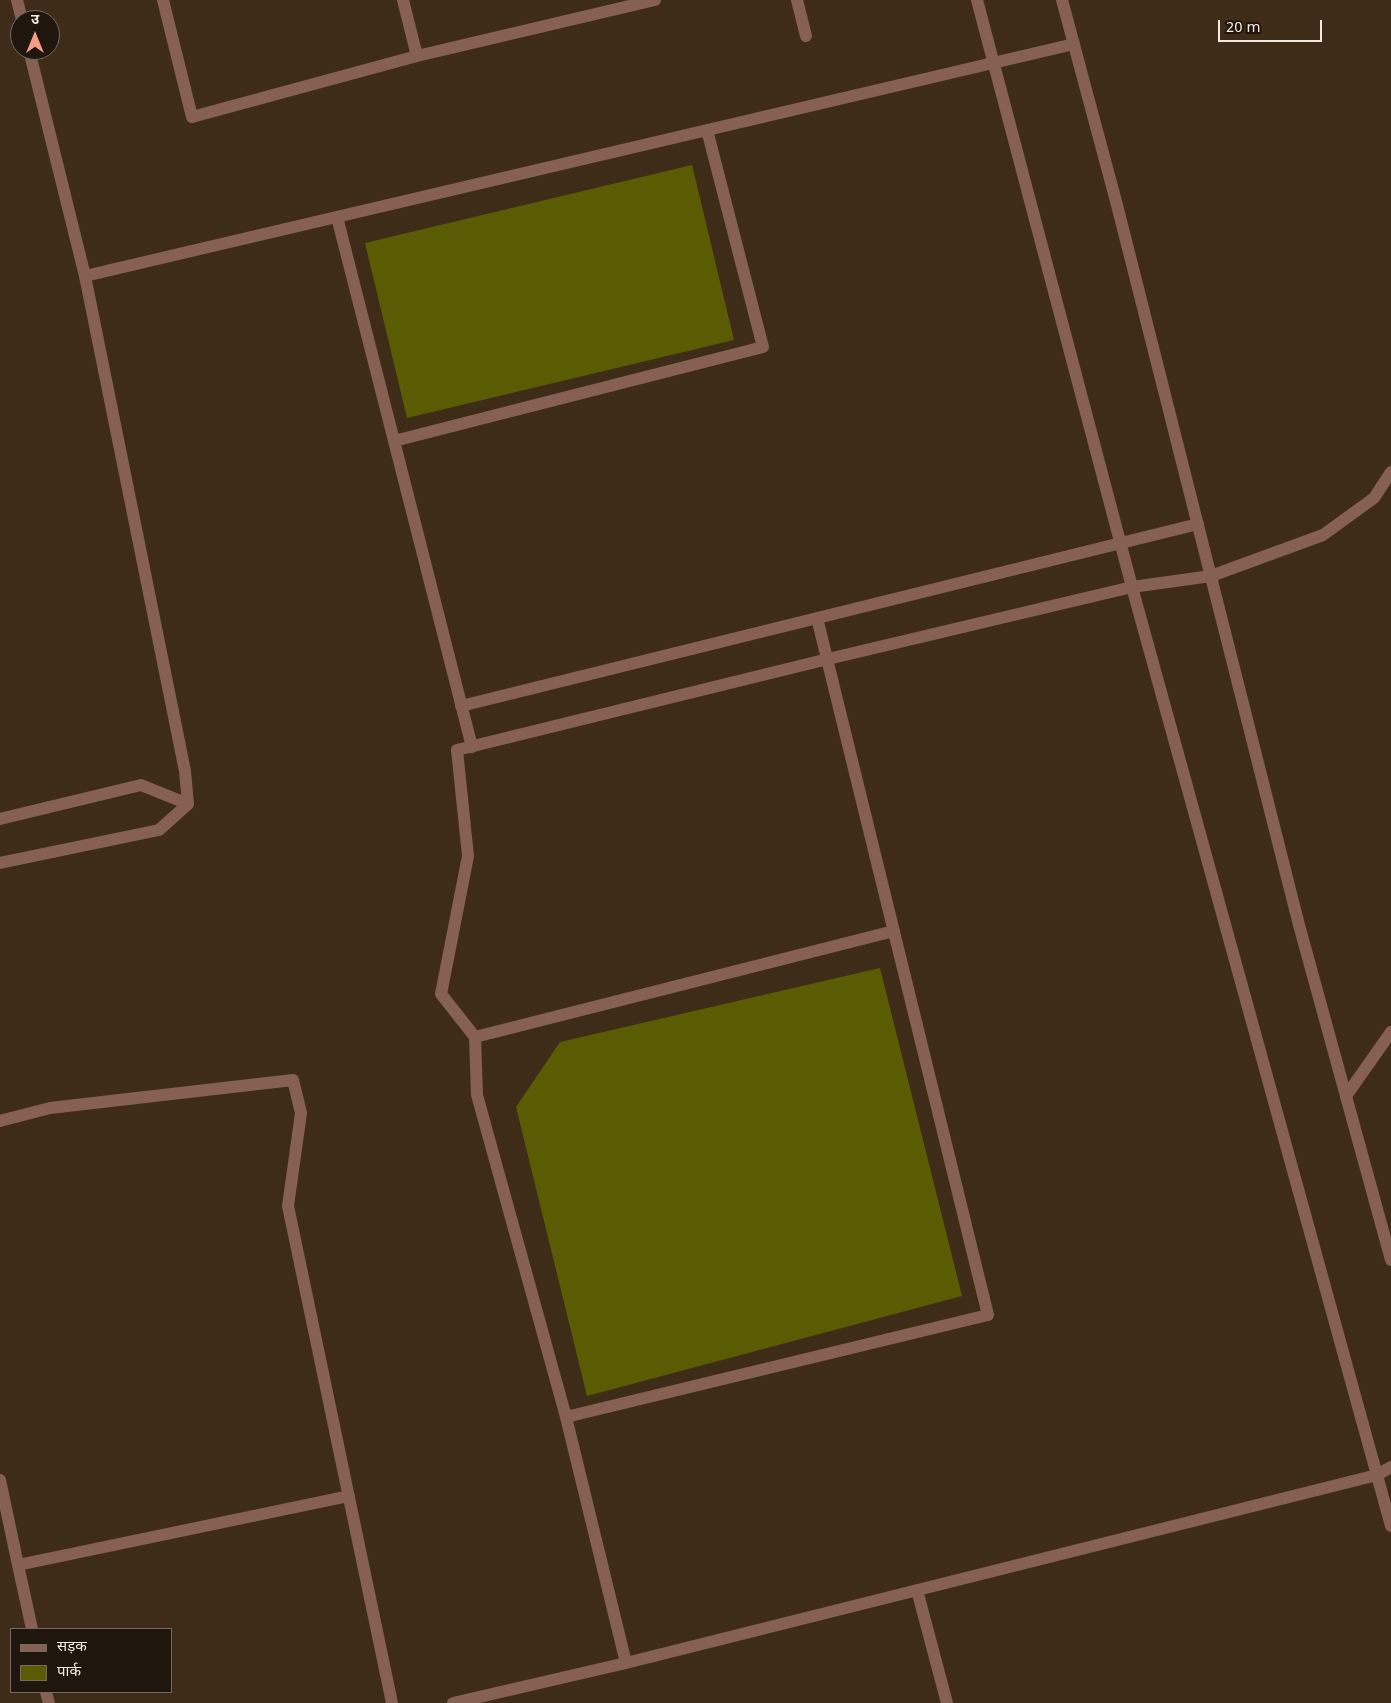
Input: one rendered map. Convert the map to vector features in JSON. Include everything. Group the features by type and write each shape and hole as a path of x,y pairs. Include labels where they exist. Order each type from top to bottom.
{"street":[{"path":"164,0 192,116 417,56 655,0"},
{"path":"403,0 417,56"},
{"path":"797,0 806,36"},
{"path":"977,0 1132,587 1391,1526"},
{"path":"1062,0 1117,205 1300,925 1391,1260"},
{"path":"85,276 1074,44"},
{"path":"31,60 85,276 185,771 188,804"},
{"path":"394,441 763,347 707,130"},
{"path":"336,217 472,747"},
{"path":"626,1662 566,1417 477,1095 475,1037 441,994 468,856 457,750 1132,587 1211,576 1323,536 1374,498 1391,472"},
{"path":"461,706 1198,524"},
{"path":"566,1417 988,1315 818,618"},
{"path":"0,819 141,785 188,804"},
{"path":"0,864 159,830 188,804"},
{"path":"475,1037 894,932"},
{"path":"1346,1096 1391,1032"},
{"path":"0,1121 50,1108 293,1080 301,1113 288,1206 392,1703"},
{"path":"453,1703 626,1662 1377,1475 1391,1467"},
{"path":"0,1480 32,1628"},
{"path":"18,1565 349,1496"},
{"path":"917,1590 947,1703"}],"green space":[{"path":"692,165 734,340 407,418 365,243"},
{"path":"880,968 962,1296 587,1396 516,1107 560,1042"}]}
